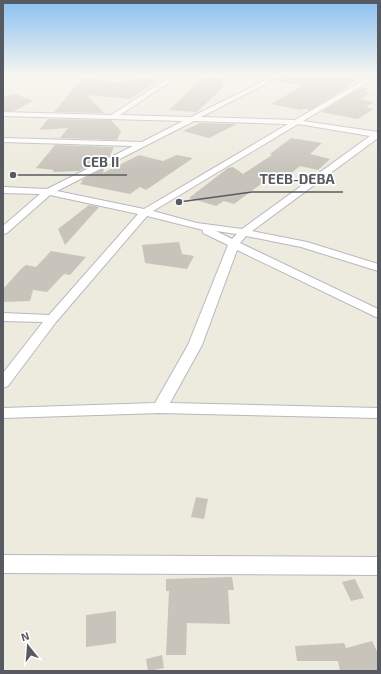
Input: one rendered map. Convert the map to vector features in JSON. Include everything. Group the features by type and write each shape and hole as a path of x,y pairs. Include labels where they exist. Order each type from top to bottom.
{"street":[{"path":"114,116 129,106"},
{"path":"3,231 48,192 219,106"},
{"path":"3,383 52,318 145,212 322,106"},
{"path":"3,114 296,122 377,135"},
{"path":"160,408 195,345 234,244 244,232 377,135"},
{"path":"3,140 142,144"},
{"path":"3,190 48,192 145,212 196,226 244,232 303,244 378,268"},
{"path":"196,226 378,314"},
{"path":"3,316 52,318"},
{"path":"3,413 160,408 378,414"},
{"path":"3,564 378,566"}],"building":[{"path":"3,106 23,106 14,111 3,111"},
{"path":"59,106 98,106 104,113 54,112"},
{"path":"173,106 203,106 197,112 169,110"},
{"path":"283,106 316,106 310,110"},
{"path":"330,106 367,106 374,109 358,119 321,112"},
{"path":"48,119 111,120 121,131 117,140 60,138 68,128 39,130"},
{"path":"200,123 237,124 209,138 183,131"},
{"path":"291,138 322,143 310,154 330,159 318,170 300,166 284,179 272,176 234,204 224,201 216,206 189,198 228,168 233,167 243,174 272,155 270,154"},
{"path":"55,145 114,147 110,156 79,171 53,172 54,170 36,168"},
{"path":"139,155 163,161 177,155 193,158 146,190 140,187 130,194 80,184 82,180 104,168 103,173"},
{"path":"89,205 99,207 65,245 58,229"},
{"path":"179,242 182,254 194,256 187,269 145,263 142,245"},
{"path":"51,251 86,257 70,275 64,274 47,292 33,290 30,301 3,302 3,289 21,269 26,265 36,267"},
{"path":"196,497 208,499 204,519 191,517"},
{"path":"232,577 234,590 228,590 230,624 187,623 186,655 166,655 169,591 166,591 166,579"},
{"path":"355,579 364,598 351,601 342,582"},
{"path":"116,611 116,643 86,647 86,615"},
{"path":"372,641 378,653 378,671 340,671 338,661 297,661 295,646 344,643 346,648"},
{"path":"162,655 164,668 148,671 146,659"}],"place":[{"name":"CEB II","path":"13,175"},
{"name":"TEEB-DEBA","path":"179,202"}]}
